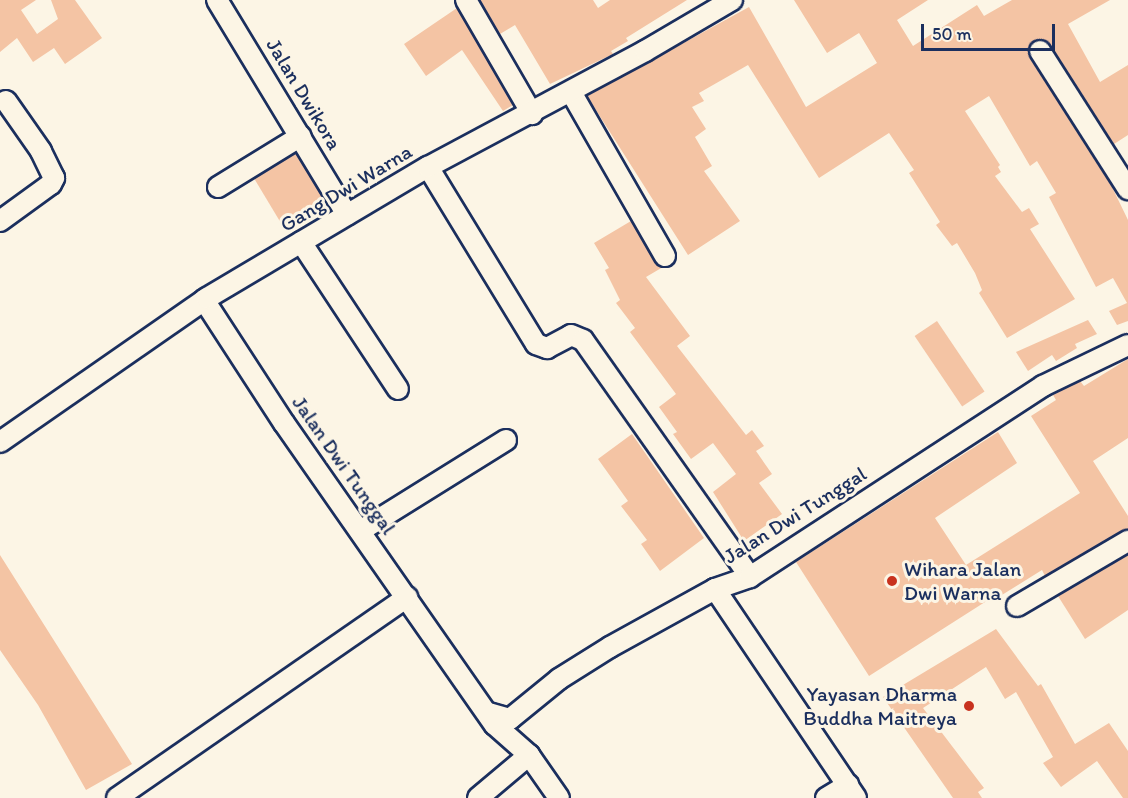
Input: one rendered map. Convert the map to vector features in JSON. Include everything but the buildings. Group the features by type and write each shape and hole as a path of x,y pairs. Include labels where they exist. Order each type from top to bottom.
{"street":[{"name":"Jalan Dwikora","path":"217,0 347,215"},
{"path":"466,0 532,114"},
{"name":"Gang Dwi Warna","path":"0,442 204,300 428,167 532,114 732,0"},
{"path":"1040,51 1120,158 1128,189"},
{"path":"571,92 665,256"},
{"path":"0,220 51,184 54,178 41,150 6,101"},
{"path":"218,187 301,136"},
{"path":"428,167 536,344 547,348 571,335 583,340 750,577"},
{"path":"301,242 398,389"},
{"name":"Jalan Dwi Tunggal","path":"204,300 360,531 505,736 526,753 559,798"},
{"name":"Jalan Dwi Tunggal","path":"510,719 559,679 715,589 750,577 1043,386 1128,345"},
{"path":"360,531 506,440"},
{"path":"1017,606 1128,541"},
{"path":"715,589 852,792 826,798"},
{"path":"117,798 407,597"},
{"path":"478,798 526,753 523,740 510,719 489,713"}],"place":[{"name":"Wihara Jalan Dwi Warna","path":"892,581"},
{"name":"Yayasan Dharma Buddha Maitreya","path":"969,706"}]}
